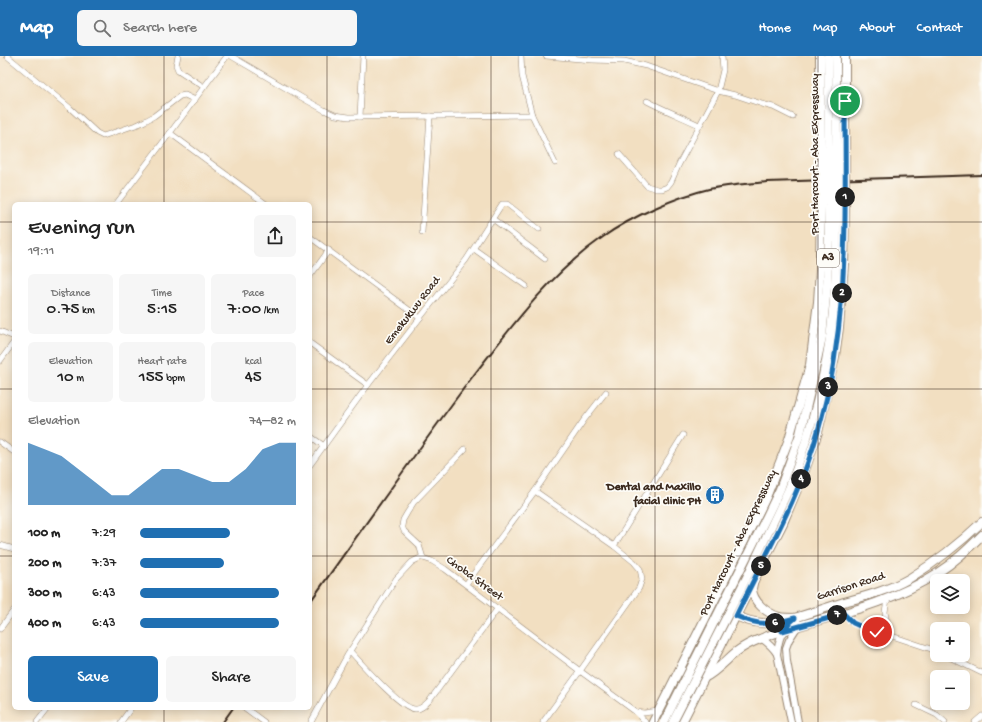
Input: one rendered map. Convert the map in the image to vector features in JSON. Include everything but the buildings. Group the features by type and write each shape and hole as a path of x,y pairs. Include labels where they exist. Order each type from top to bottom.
{"main road":[{"path":"820,56 833,146"},
{"name":"Port Harcourt - Aba Expressway","path":"673,722 749,573 788,491 799,465 811,426 829,344 833,312 841,205 833,146 828,56"},
{"name":"Port Harcourt - Aba Expressway","path":"664,722 780,489 800,434 822,337 829,237 825,205 833,146 836,56"},
{"path":"833,146 845,56"},
{"path":"653,722 769,493 789,440 810,365 818,302 825,205"},
{"path":"682,722 783,523 805,470 818,432 835,356 839,327 844,263 841,205"},
{"name":"Garrison Road","path":"712,605 750,622 766,624 777,623 868,596 890,588 909,578 949,551 982,522"},
{"name":"Garrison Road","path":"704,677 713,672 736,652 761,638 798,626 844,614 895,596 918,585 940,571 982,535"},
{"path":"754,578 752,588 754,596 758,602 772,614 781,617 795,618 798,626"},
{"path":"681,666 684,673 690,678 697,680 704,677"}],"street":[{"path":"7,56 70,108 97,133 103,136 145,121 180,96 185,95 195,100"},
{"path":"178,56 176,65 178,70 204,87"},
{"path":"118,202 227,56"},
{"path":"231,56 335,115 349,117 532,115"},
{"path":"360,117 363,56"},
{"path":"521,56 522,76 532,115 555,163"},
{"path":"546,56 624,61 646,66 718,91 773,107 793,117"},
{"path":"619,154 647,186 657,189 667,187 718,91 723,70 722,56"},
{"path":"647,101 659,108 672,112 699,125"},
{"path":"422,232 430,116"},
{"path":"170,133 263,202"},
{"name":"Emekukwu Road","path":"312,462 368,385 466,260 502,204 507,204 540,229"},
{"path":"493,218 545,259"},
{"path":"312,238 420,318"},
{"path":"474,249 526,286"},
{"path":"312,273 329,250"},
{"path":"0,331 12,336"},
{"path":"312,343 368,385"},
{"path":"0,361 12,345"},
{"path":"466,584 535,491 584,420 606,392"},
{"path":"614,546 683,435"},
{"path":"312,437 324,446"},
{"path":"0,442 12,451"},
{"path":"310,722 350,651 396,579 412,562 423,558 419,545 404,531 402,526 406,513 414,502 465,449"},
{"path":"535,491 614,546 634,562 640,569 642,579 639,588 542,722"},
{"path":"0,545 12,548"},
{"name":"Choba Street","path":"423,558 432,561 466,584 636,712 645,722"},
{"path":"887,599 885,612 889,635"},
{"path":"350,651 396,698 412,709 422,708 430,700 498,608"},
{"path":"0,630 12,613"},
{"path":"844,614 853,623 862,627 930,649"},
{"path":"777,654 778,643 782,631 795,618"},
{"path":"798,626 786,648 798,722"},
{"path":"761,638 768,642 777,654 791,722"},
{"path":"958,662 982,673"},
{"path":"916,705 937,715 945,722"},
{"path":"38,722 47,710"},
{"path":"121,722 130,710"},
{"path":"248,710 264,722"},
{"path":"636,712 644,713 658,711"},
{"path":"975,722 982,718"}],"railway":[{"path":"312,599 452,404 517,320 566,267 614,230 640,215 668,202 723,186 767,182 982,175"},
{"path":"223,722 232,710"}],"place":[{"name":"Dental and Maxillo facial clinic PH","path":"715,495"}],"route":[{"path":"845,101 844,263 835,356 818,432 805,470 783,523 736,616 750,622 766,624 777,623 795,618 782,631 844,614 853,623 877,632"}]}
